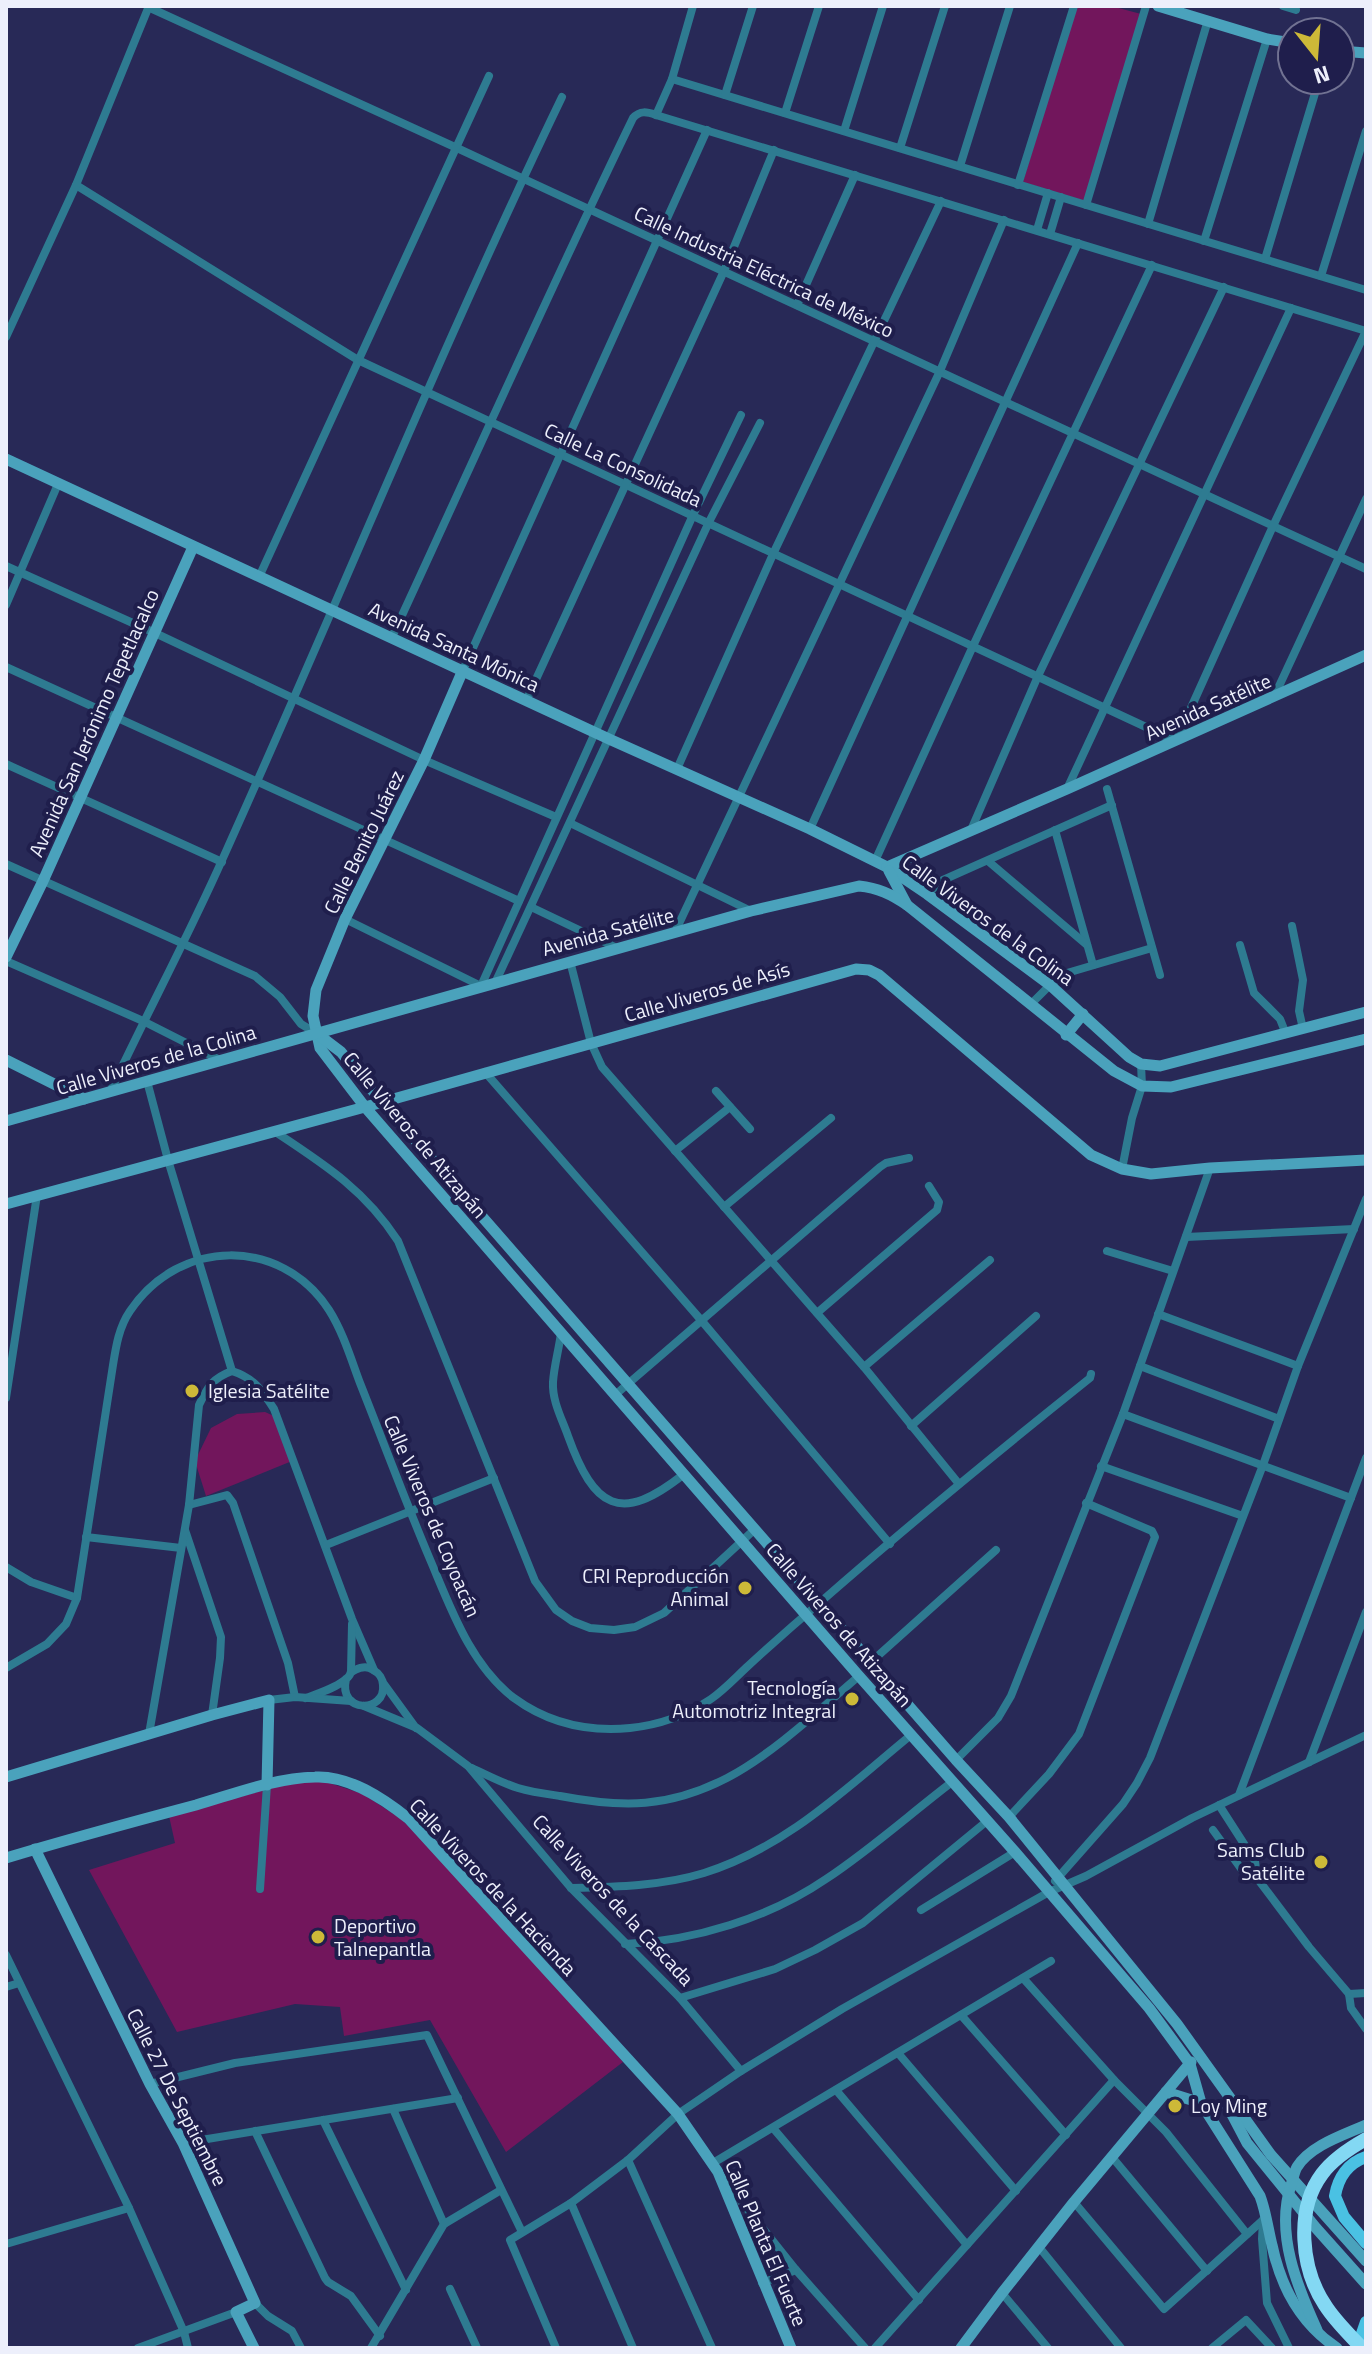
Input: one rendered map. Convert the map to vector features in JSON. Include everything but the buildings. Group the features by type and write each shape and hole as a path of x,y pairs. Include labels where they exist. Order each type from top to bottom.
{"highway":[{"path":"1359,2348 1320,2296 1309,2265 1305,2222 1316,2182 1335,2160 1366,2139"}],"main road":[{"path":"1366,2157 1342,2175 1335,2196 1344,2217 1366,2243"},
{"path":"1359,2348 1366,2322"}],"street":[{"path":"656,115 672,79 693,6"},
{"path":"725,95 753,6"},
{"path":"785,113 819,6"},
{"path":"844,131 883,6"},
{"path":"900,148 945,6"},
{"path":"960,166 1010,6"},
{"path":"1018,185 1074,6"},
{"path":"1086,205 1146,6"},
{"path":"1158,6 1276,40"},
{"path":"1283,6 1296,10"},
{"path":"6,337 76,185 148,7"},
{"name":"Calle Industria Eléctrica de México","path":"148,7 1366,569"},
{"path":"1148,224 1208,20"},
{"path":"1204,241 1267,39"},
{"path":"259,577 489,76"},
{"path":"672,79 1366,290"},
{"path":"1265,259 1314,96"},
{"path":"110,1092 222,862 427,392 562,97"},
{"path":"392,637 589,209 633,118 637,113 644,112 1366,331 1176,741"},
{"path":"463,670 707,130"},
{"path":"1321,276 1366,131"},
{"path":"526,701 724,271 774,150"},
{"path":"797,305 855,175"},
{"name":"Calle La Consolidada","path":"76,185 358,360 1176,741"},
{"path":"1037,230 1048,193"},
{"path":"1050,234 1061,197"},
{"path":"677,769 774,552 941,201"},
{"path":"675,932 940,371 1004,220"},
{"path":"810,829 1078,243"},
{"path":"875,861 1152,265"},
{"path":"970,831 1038,676 1224,287"},
{"path":"1067,789 1291,308"},
{"path":"345,919 481,986 594,732 741,415"},
{"path":"496,981 709,522 760,423"},
{"name":"Avenida Santa Mónica","path":"6,459 887,867"},
{"path":"6,605 58,484"},
{"path":"1274,697 1366,499"},
{"name":"Avenida San Jerónimo Tepetlacalco","path":"6,959 193,547"},
{"path":"6,566 424,760 556,817"},
{"name":"Avenida Satélite","path":"887,867 1366,655"},
{"path":"6,667 519,901"},
{"name":"Calle Benito Juárez","path":"316,1033 313,1016 316,990 345,919 424,760 463,670"},
{"path":"6,764 222,862"},
{"path":"1107,789 1160,975"},
{"path":"907,905 943,880 1112,805"},
{"path":"570,823 751,911"},
{"path":"1055,830 1093,965"},
{"path":"988,861 1087,946"},
{"path":"6,864 255,976 280,997 301,1024 316,1033"},
{"name":"Calle Viveros de la Colina","path":"887,867 1050,985 1129,1057 1141,1064"},
{"name":"Calle Viveros de la Colina","path":"887,867 907,905 1066,1035 1114,1071 1142,1086"},
{"name":"Avenida Satélite","path":"316,1033 751,911 859,886 874,887 907,905"},
{"path":"531,907 617,948"},
{"path":"1292,926 1303,980 1299,1011 1303,1029"},
{"path":"1240,945 1254,993 1280,1019 1286,1034"},
{"path":"1030,1005 1067,973 1152,948"},
{"path":"6,959 143,1021 220,1060"},
{"path":"570,961 591,1043 602,1067 864,1367 959,1484"},
{"name":"Calle Viveros de Asís","path":"6,1204 856,969 879,975 1091,1155 1122,1169 1151,1174 1366,1160"},
{"path":"1122,1169 1142,1086 1141,1064 1160,1066 1366,1012"},
{"path":"1066,1035 1083,1014"},
{"name":"Calle Viveros de la Colina","path":"6,1121 316,1033"},
{"name":"Calle Viveros de Atizapán","path":"316,1033 341,1052 956,1760 1009,1817 1177,2024 1194,2060 1201,2103 1260,2196 1278,2271 1293,2304 1304,2320 1337,2348"},
{"name":"Calle Viveros de Atizapán","path":"316,1033 325,1057 365,1107 1194,2060 1210,2072 1268,2160"},
{"path":"1142,1086 1171,1087 1366,1039"},
{"path":"1218,1052 1225,1073"},
{"path":"6,1060 84,1099"},
{"path":"485,1072 701,1320 890,1544"},
{"path":"147,1081 232,1371"},
{"path":"716,1091 750,1129"},
{"path":"675,1151 730,1107"},
{"path":"724,1207 831,1118"},
{"path":"274,1131 357,1190 382,1216 398,1241 535,1581 556,1610 590,1628 614,1630 635,1627 664,1613 755,1529"},
{"path":"615,1395 880,1167 909,1158"},
{"path":"956,1760 998,1718 1011,1696 1123,1414 1210,1168"},
{"path":"817,1313 937,1210 939,1202 929,1186"},
{"path":"6,1398 37,1195"},
{"path":"556,2348 510,2240 571,2203 628,2160 678,2114 741,2071 842,2009 1049,1892 1123,1804 1150,1758 1298,1366 1366,1199"},
{"path":"1186,1237 1354,1229"},
{"path":"1107,1251 1173,1271"},
{"name":"Calle Viveros de Coyoacán","path":"6,1668 47,1644 66,1624 77,1598 118,1337 129,1313 145,1292 170,1272 198,1259 242,1254 263,1258 308,1283 330,1311 346,1345 410,1512 454,1615 481,1663 511,1695 532,1710 576,1726 631,1728 665,1721 690,1712 714,1697 819,1603 1090,1378 1091,1374"},
{"path":"864,1367 990,1260"},
{"path":"1158,1314 1298,1366"},
{"path":"911,1426 1036,1316"},
{"path":"561,1333 553,1382 555,1400 576,1458 586,1478 602,1498 622,1504 641,1502 662,1492 684,1474"},
{"path":"1140,1366 1279,1419"},
{"path":"6,1777 269,1700 295,1697 351,1701 364,1706 373,1704 383,1691 383,1682 374,1670 352,1619 274,1409 263,1390 250,1377 232,1371 217,1376 199,1405 189,1505 149,1734"},
{"path":"1123,1414 1351,1498"},
{"path":"1239,1795 1366,1458"},
{"path":"1101,1466 1243,1516"},
{"path":"326,1545 494,1478"},
{"path":"189,1505 227,1495 233,1503 288,1663 295,1697"},
{"path":"1009,1817 1049,1774 1079,1734 1155,1537 1152,1531 1086,1503"},
{"path":"185,1529 221,1637 212,1715"},
{"path":"86,1537 181,1548"},
{"path":"871,1662 996,1550"},
{"path":"6,1567 31,1582 77,1598"},
{"path":"1309,1762 1366,1612"},
{"path":"351,1701 346,1693 352,1619"},
{"path":"306,1698 359,1668 374,1670"},
{"path":"468,1766 517,1788 587,1801 614,1805 673,1799 729,1777 762,1756 859,1676"},
{"name":"Calle Viveros de la Cascada","path":"383,1682 417,1728"},
{"path":"260,1889 269,1700"},
{"name":"Calle Viveros de la Cascada","path":"364,1706 417,1728 468,1766 571,1888 680,1998 741,2071"},
{"path":"571,1888 670,1881 734,1862 769,1846 799,1827 911,1735"},
{"path":"1061,1881 1086,1876 1219,1805 1366,1735"},
{"name":"Calle Viveros de la Hacienda","path":"6,1858 267,1785 316,1776 366,1790 401,1812 678,2114"},
{"path":"625,1944 678,1938 768,1910 826,1879 952,1782"},
{"path":"1219,1805 1255,1861 1257,1878"},
{"path":"680,1998 775,1969 863,1923 987,1821"},
{"path":"1213,1830 1242,1870 1257,1878 1349,1994 1351,2008 1366,2029"},
{"name":"Calle 27 De Septiembre","path":"35,1849 150,2084 183,2143 255,2303 268,2316 292,2331 301,2348"},
{"path":"921,1910 1015,1852"},
{"path":"6,1955 129,2208 184,2332 188,2348"},
{"path":"865,2348 796,2270 715,2168 773,2128 1051,1961"},
{"path":"1023,1978 1114,2080 1150,2114 1247,2234"},
{"path":"6,1987 19,1983"},
{"path":"1349,1994 1366,1993"},
{"path":"961,2015 1066,2135"},
{"path":"150,2084 235,2063 425,2035 522,2232"},
{"path":"898,2053 1016,2191"},
{"path":"966,2346 1002,2293 1074,2202 1194,2060"},
{"path":"875,2348 1114,2080"},
{"path":"836,2090 967,2245"},
{"path":"1166,2092 1201,2103"},
{"path":"183,2143 458,2098"},
{"path":"393,2109 444,2224"},
{"name":"Calle Planta El Fuerte","path":"678,2114 715,2168 791,2348"},
{"path":"323,2120 406,2290"},
{"path":"1321,2337 1302,2295 1288,2244 1284,2217 1289,2191 1297,2167 1309,2155 1324,2144 1366,2125"},
{"path":"773,2128 919,2300"},
{"path":"255,2131 325,2278 351,2296 380,2336"},
{"path":"1112,2157 1207,2271"},
{"path":"628,2160 712,2348"},
{"path":"1268,2160 1366,2261"},
{"path":"1268,2160 1316,2228 1366,2284"},
{"path":"371,2348 444,2224 501,2190"},
{"path":"1074,2202 1164,2309 1247,2234 1264,2213"},
{"path":"571,2203 633,2348"},
{"path":"6,2244 129,2208"},
{"path":"1264,2213 1262,2239 1267,2303 1289,2348"},
{"path":"1039,2247 1121,2348"},
{"path":"762,2283 796,2270"},
{"path":"450,2289 477,2348"},
{"path":"1002,2293 1048,2348"},
{"path":"138,2348 255,2303"},
{"path":"236,2312 254,2348"},
{"path":"1212,2348 1246,2320 1272,2348"}],"shaded area":[{"path":"1076,6 1111,6 1141,14 1085,201 1023,182"},
{"path":"265,1412 274,1416 292,1461 206,1496 195,1461 211,1428 237,1414"},
{"name":"Deportivo Talnepantla","path":"317,1779 363,1794 401,1819 436,1852 623,2062 506,2152 430,2020 344,2036 340,2007 295,2004 177,2032 89,1870 175,1843 169,1816"}],"place":[{"name":"Iglesia Satélite","path":"192,1391"},
{"name":"CRI Reproducción Animal","path":"745,1588"},
{"name":"Tecnología Automotriz Integral","path":"852,1699"},
{"name":"Sams Club Satélite","path":"1321,1862"},
{"name":"Deportivo Talnepantla","path":"318,1937"},
{"name":"Loy Ming","path":"1175,2106"}]}
